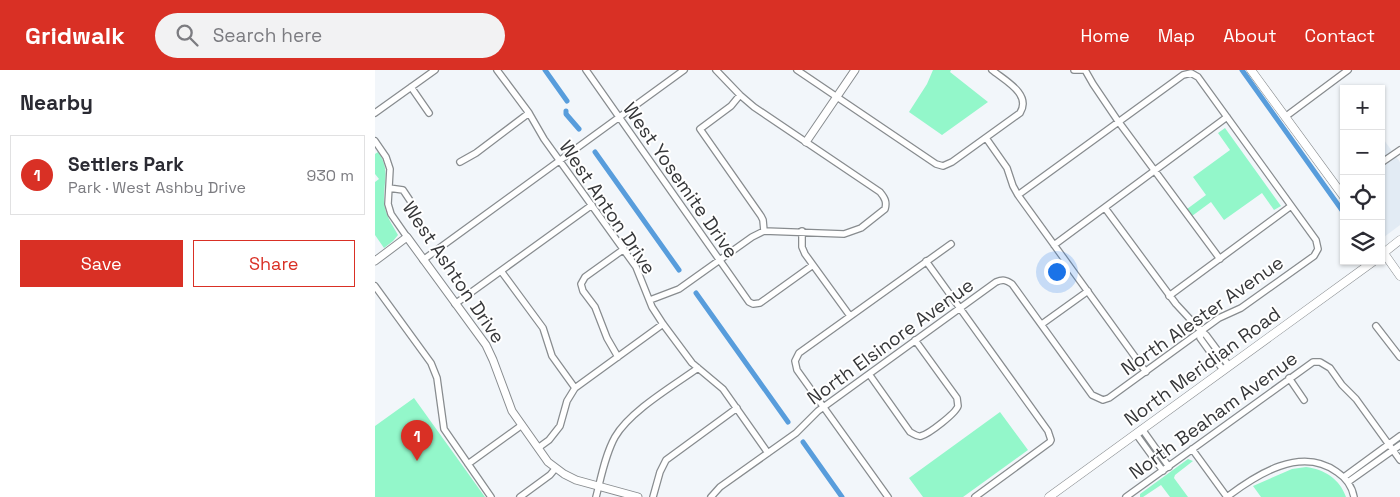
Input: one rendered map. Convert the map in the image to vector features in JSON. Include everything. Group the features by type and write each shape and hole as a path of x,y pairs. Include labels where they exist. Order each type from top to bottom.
{"main road":[{"path":"1251,70 1340,190"},
{"path":"1385,250 1400,240"},
{"path":"1385,256 1400,276"},
{"name":"North Meridian Road","path":"1049,497 1368,265"}],"street":[{"path":"375,114 435,70"},
{"name":"West Anton Drive","path":"497,70 624,249 640,275 650,300 663,324 686,356 723,389 768,453"},
{"path":"423,260 684,70"},
{"path":"650,300 679,289 718,260 764,231 844,234 861,228 885,209 885,197 880,192 754,108 716,70"},
{"path":"797,70 936,164 943,166 953,162 1020,113 1024,104 1023,98 1019,92 992,70"},
{"path":"806,142 855,70"},
{"path":"1074,70 1084,70 1220,259"},
{"path":"1285,117 1348,70"},
{"name":"West Yosemite Drive","path":"588,71 620,116 632,138 749,302 753,304 760,303 813,265"},
{"path":"1018,194 1119,120 1183,75 1191,72 1198,77 1291,206 1169,296"},
{"path":"411,88 429,113"},
{"path":"740,95 731,106 700,129 761,216 764,231"},
{"path":"460,162 476,153 529,113"},
{"path":"1054,245 1227,117"},
{"path":"986,138 1007,168 1018,194 1146,372"},
{"name":"West Ashton Drive","path":"376,145 390,168 388,204 391,214 490,352 512,411 538,448 555,469 576,480 638,497"},
{"path":"1385,160 1400,150"},
{"path":"389,188 403,190 411,202"},
{"path":"455,304 592,205"},
{"name":"North Alester Avenue","path":"1042,324 1092,395 1099,400 1109,398 1201,331 1225,315 1245,306 1314,256 1318,249 1316,240 1291,206"},
{"path":"1105,208 1169,296 1201,331 1200,338 1226,368"},
{"path":"803,232 802,246 805,254 850,316"},
{"path":"375,261 407,237"},
{"path":"887,497 797,370 795,361 799,353 951,244"},
{"path":"618,357 607,338 595,307 583,291 581,284 585,277 624,249"},
{"path":"926,262 1048,431 1051,440 975,497"},
{"path":"501,271 543,328 556,363 575,388"},
{"name":"North Elsinore Avenue","path":"711,497 720,487 796,433 823,407 996,282 1007,280 1012,284 1042,324"},
{"path":"375,286 431,363 437,378 444,430 491,497"},
{"path":"1042,324 1088,291"},
{"path":"538,448 549,440 560,426 567,401 575,388 663,324"},
{"path":"1376,326 1400,357"},
{"path":"869,374 910,432 918,436 925,434 955,413 959,406 957,398 915,340"},
{"name":"North Beaham Avenue","path":"1126,497 1133,495 1192,449 1313,362 1320,362 1330,368 1342,385 1356,399 1388,444"},
{"path":"596,497 610,448 623,426 637,412 698,368"},
{"path":"1289,378 1305,400"},
{"path":"653,497 660,472 666,460 737,408"},
{"path":"468,464 522,425"},
{"path":"1139,432 1169,467"},
{"path":"1139,432 1163,471"},
{"path":"1344,477 1400,436"},
{"path":"1388,444 1400,460"},
{"path":"1348,482 1400,446"},
{"path":"1192,449 1227,497 1241,486 1263,474 1297,461 1312,461 1332,468 1348,482 1353,497"},
{"path":"519,497 550,475 555,469"}],"shaded area":[{"path":"1385,141 1400,162 1400,225 1385,236"}],"green space":[{"path":"933,70 951,70 950,72 988,102 942,135 909,112 927,84"},
{"path":"1225,128 1281,206 1274,210 1262,193 1224,220 1211,202 1192,216 1187,209 1206,195 1193,177 1230,150 1218,133"},
{"path":"378,152 382,158 385,170 385,207 398,235 384,248 375,235 375,182 379,179 375,174 375,154"},
{"path":"414,398 485,497 375,497 375,426"},
{"path":"1000,412 1028,450 963,497 923,497 909,478"},
{"path":"1188,459 1193,461 1175,475 1174,478 1188,497 1170,497 1161,485 1140,497 1140,494"},
{"path":"1306,467 1319,470 1331,476 1340,485 1346,497 1261,497 1253,486 1292,469"}],"waterway":[{"path":"545,70 567,101"},
{"path":"1242,70 1340,207"},
{"path":"566,111 566,114 579,129"},
{"path":"595,152 679,270"},
{"path":"696,293 788,422"},
{"path":"803,442 842,497"}],"place":[{"name":"Settlers Park","path":"417,461"}]}
